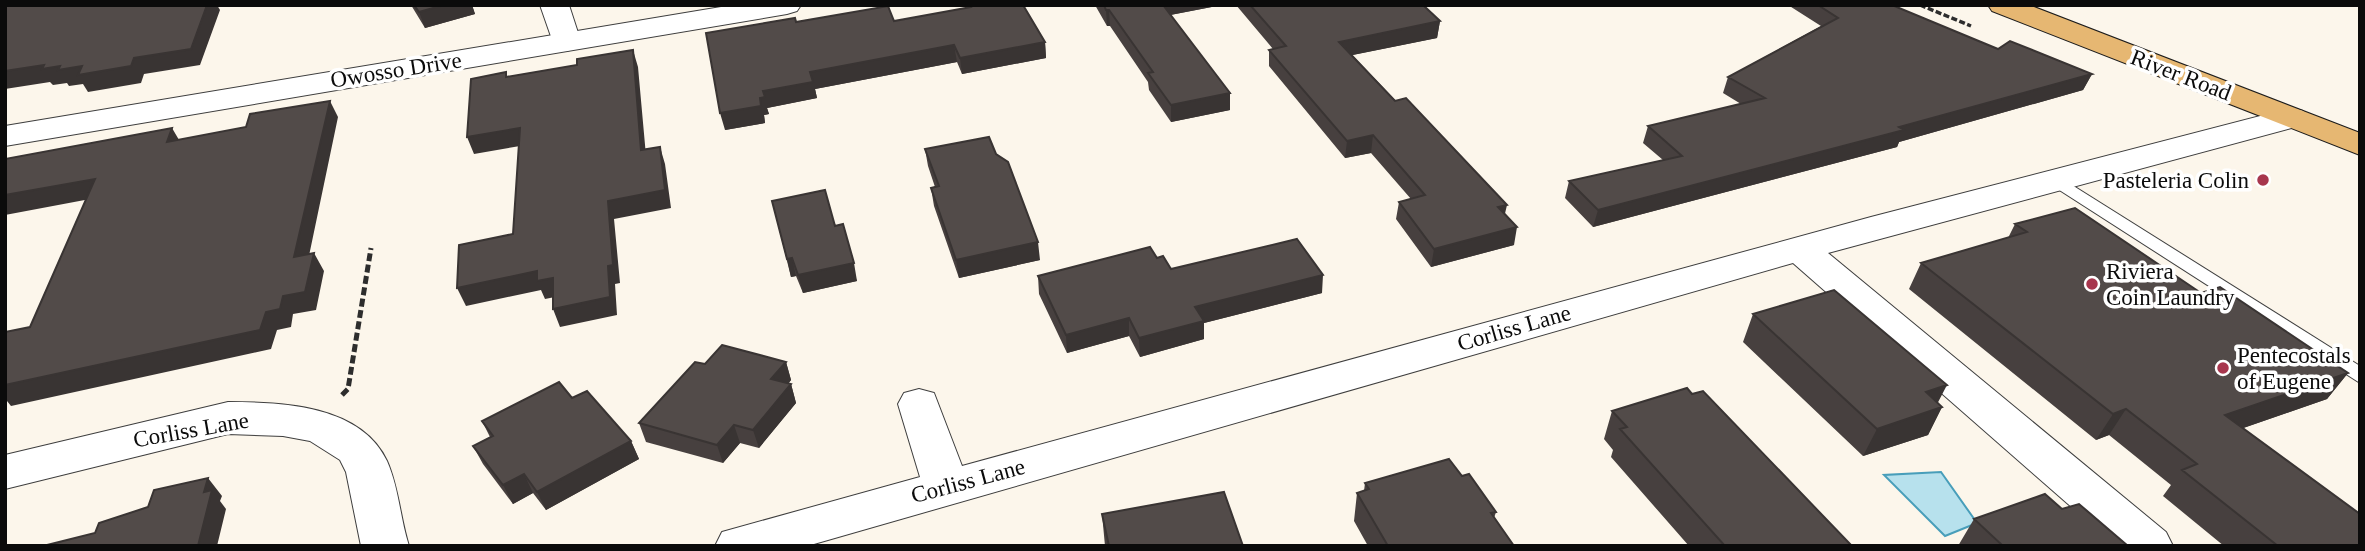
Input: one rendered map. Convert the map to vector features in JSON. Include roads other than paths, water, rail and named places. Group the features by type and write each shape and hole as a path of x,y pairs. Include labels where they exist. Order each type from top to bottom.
{"main road":[{"name":"River Road","path":"2002,5 2360,145"}],"street":[{"path":"554,5 566,42"},
{"name":"Owosso Drive","path":"5,136 787,5"},
{"name":"Corliss Lane","path":"739,546 1800,249 2291,118"},
{"path":"1800,249 2150,546"},
{"path":"919,404 947,487"},
{"name":"Corliss Lane","path":"5,472 161,432 228,418 266,417 311,425 344,441 364,460 385,546"}],"lane":[{"path":"2056,180 2360,376"}],"water":[{"path":"1941,472 1977,523 1945,536 1884,475"}],"place":[{"name":"Pasteleria Colin","path":"2263,180"},
{"name":"Riviera Coin Laundry","path":"2092,284"},
{"name":"Pentecostals of Eugene","path":"2223,368"}]}
